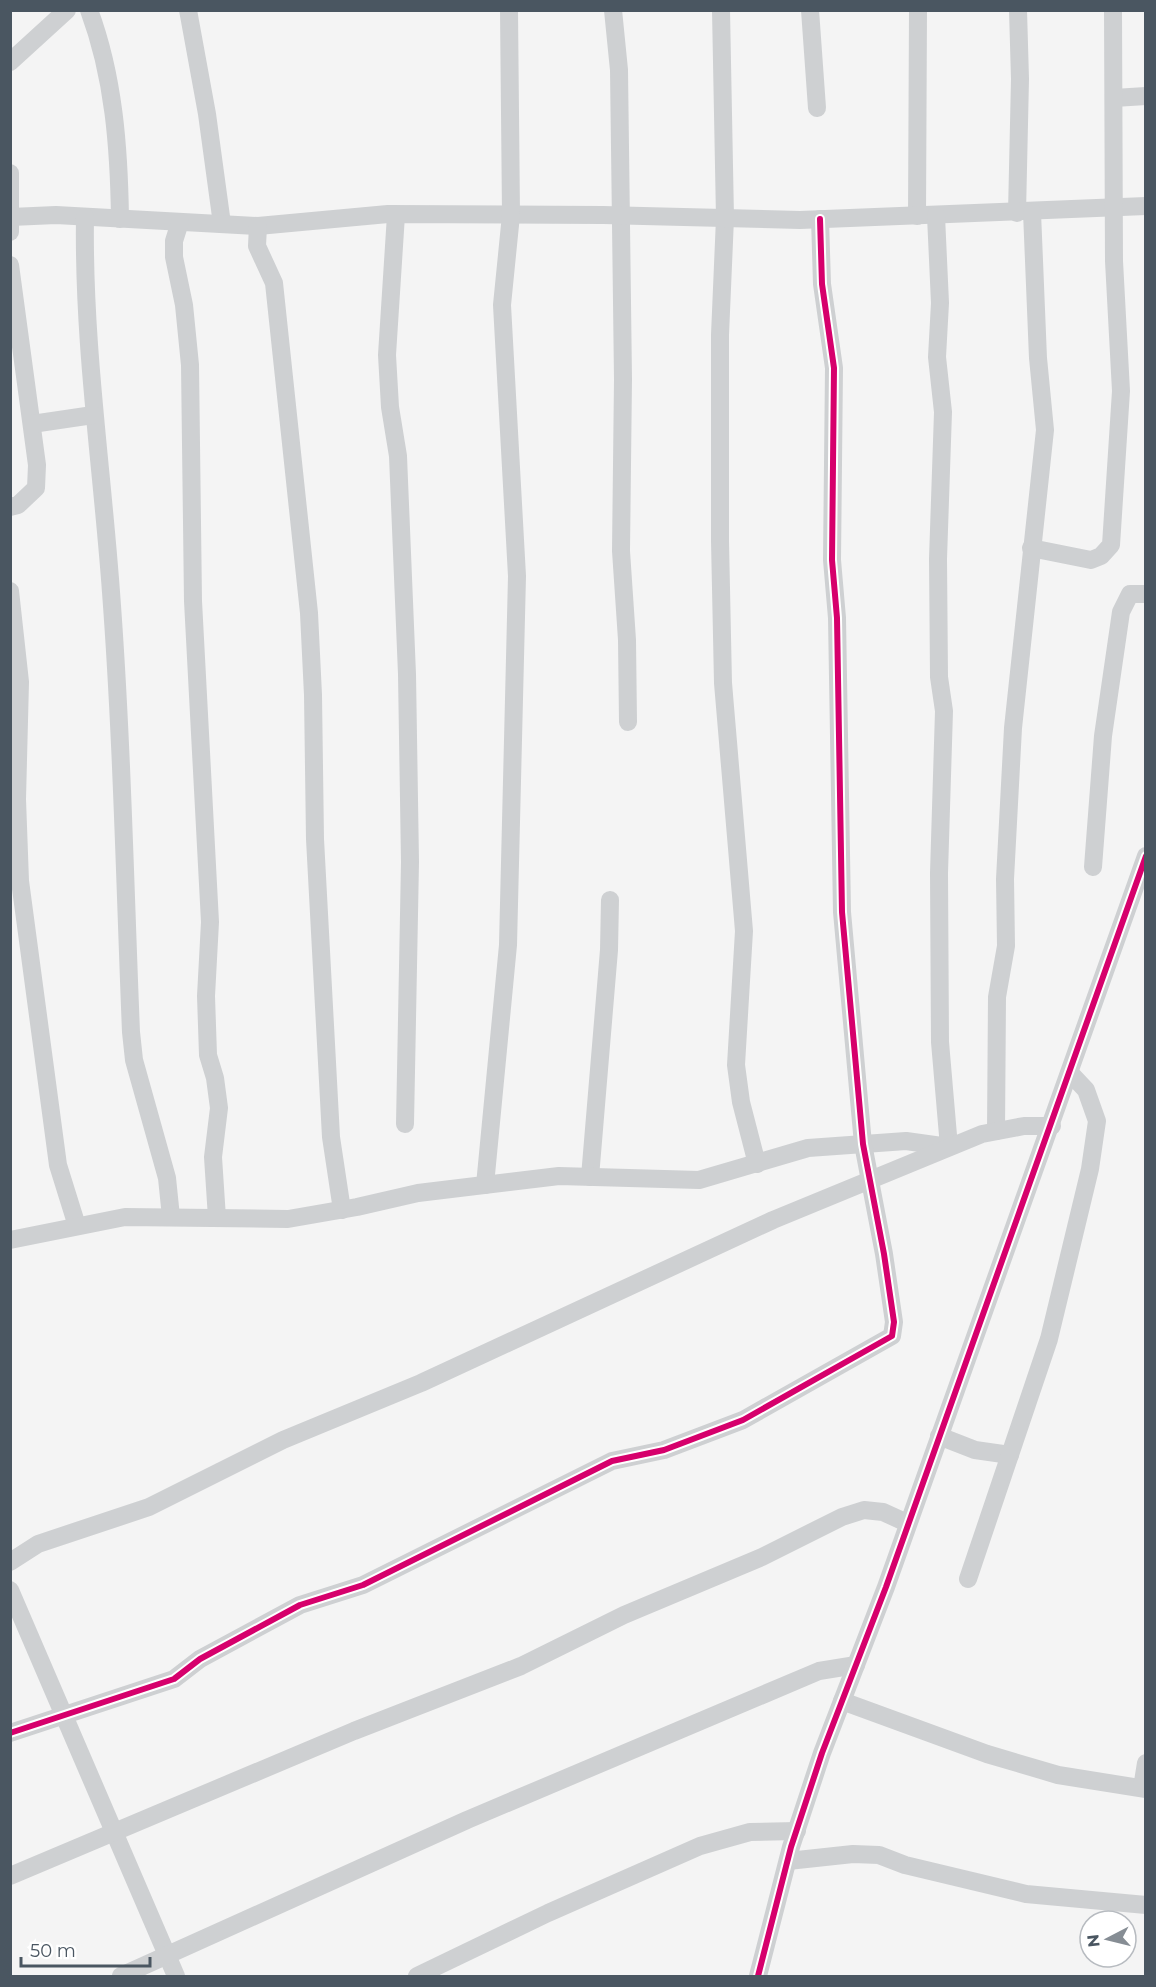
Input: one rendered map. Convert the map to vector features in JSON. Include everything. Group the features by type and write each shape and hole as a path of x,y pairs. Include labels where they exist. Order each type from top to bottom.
{"street":[{"path":"10,62 67,10"},
{"path":"89,10 98,34 112,99 119,161 120,219"},
{"path":"188,10 207,114 222,224"},
{"path":"485,1185 508,945 517,576 502,305 511,215 509,10"},
{"path":"613,10 619,70 622,216 621,551 627,640 627,722"},
{"path":"721,10 725,218 720,335 723,683 744,931 736,1065 741,1102 757,1164"},
{"path":"810,10 817,108"},
{"path":"917,216 918,10"},
{"path":"996,1131 997,997 1006,946 1005,879 1013,728 1045,430 1025,213 1018,10"},
{"path":"1031,548 1091,560 1101,556 1111,545 1121,392 1114,261 1116,208 1113,10"},
{"path":"1114,98 1146,96"},
{"path":"10,173 10,232"},
{"path":"11,217 85,217 258,226 396,214 820,219 1025,213 1146,206"},
{"path":"396,214 387,355 390,407 398,456 408,674 410,862 405,1124"},
{"path":"936,216 940,303 937,357 943,412 938,559 939,677 944,711 939,873 940,1042 949,1147"},
{"path":"85,217 84,261 93,415 111,592 131,1032 134,1060 167,1178 171,1217"},
{"path":"10,1733 174,1680 200,1659 300,1605 363,1585 612,1461 664,1450 743,1420 892,1336 894,1322 863,1144 842,912 837,618 832,560 834,368 822,284 820,219"},
{"path":"180,222 174,241 174,256 184,305 190,365 193,601 210,922 206,996 208,1056 215,1078 219,1108 213,1157 218,1218"},
{"path":"258,226 257,246 274,283 309,613 313,695 315,839 331,1137 342,1210"},
{"path":"10,265 37,465 36,488 18,506 10,507"},
{"path":"32,424 93,415"},
{"path":"10,591 20,682 17,799 20,881 58,1165 77,1226"},
{"path":"1093,867 1103,736 1121,612 1130,594 1146,594"},
{"path":"758,1977 797,1831 842,1701 886,1587 907,1523 1052,1126 1146,856"},
{"path":"590,1177 609,950 610,900"},
{"path":"968,1579 1049,1340 1090,1169 1097,1121 1086,1090 1070,1073"},
{"path":"10,1562 38,1544 148,1507 283,1440 431,1378 773,1220 949,1147 996,1131 1024,1126 1052,1126"},
{"path":"10,1240 125,1217 288,1219 418,1193 559,1176 699,1180 808,1148 906,1141 949,1147"},
{"path":"939,1436 975,1450 1010,1455"},
{"path":"10,1876 354,1731 521,1666 624,1615 762,1557 842,1517 864,1510 883,1512 907,1523"},
{"path":"10,1590 176,1977"},
{"path":"121,1977 467,1820 819,1671 856,1665"},
{"path":"842,1701 987,1754 1058,1775 1144,1789 1146,1763"},
{"path":"417,1977 548,1914 700,1846 750,1832 797,1831"},
{"path":"788,1861 853,1854 879,1855 904,1864 1026,1894 1146,1905"}],"cycle path":[{"path":"10,1733 174,1679 200,1659 300,1605 363,1585 612,1461 664,1450 743,1420 892,1336 894,1322 884,1254 863,1144 842,912 837,618 832,560 834,368 822,284 820,219"},
{"path":"758,1976 791,1847 822,1753 886,1587 1146,856"}]}
